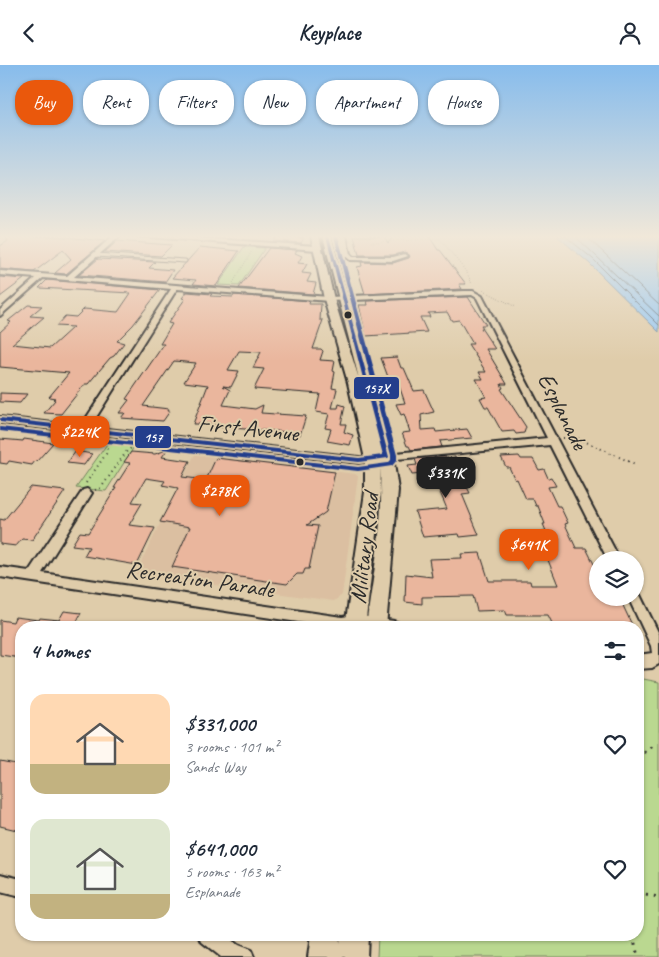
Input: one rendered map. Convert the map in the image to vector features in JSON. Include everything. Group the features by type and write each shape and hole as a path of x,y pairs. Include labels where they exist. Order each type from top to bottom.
{"main road":[{"name":"Military Road","path":"325,278 354,383 390,490 378,621"},
{"name":"Military Road","path":"338,278 379,458 355,621"},
{"path":"323,957 324,941"},
{"path":"352,957 353,941"}],"street":[{"path":"0,314 40,278"},
{"path":"64,278 330,299 469,291"},
{"path":"84,429 176,287"},
{"name":"Esplanade","path":"469,291 480,297 558,440 610,551"},
{"name":"First Avenue","path":"0,420 359,460 558,440"},
{"path":"32,577 87,493"},
{"name":"Recreation Parade","path":"0,573 329,621"},
{"path":"638,606 658,646 659,656 652,661 644,662"},
{"path":"0,883 15,887"},
{"path":"217,941 232,953 244,957"}],"path":[{"path":"230,286 235,278"},
{"path":"468,278 469,291"},
{"path":"478,290 486,289 494,297 516,307"},
{"path":"558,440 577,438 637,465"},
{"path":"108,443 106,454 84,486 87,493 101,488 127,451 134,446"},
{"path":"644,753 654,745"},
{"path":"644,895 659,897"},
{"path":"634,941 638,957"}],"shaded area":[{"path":"195,454 355,474 358,476 342,595 334,601 135,574"}],"green space":[{"path":"223,278 245,278 239,286 218,285"},
{"path":"107,444 134,447 106,491 76,488"},
{"path":"644,679 659,682 659,957 377,957 378,941 644,941"}],"water":[{"path":"604,278 659,278 659,332"}],"building":[{"path":"0,278 24,279 0,297"},
{"path":"111,278 168,278 165,282"},
{"path":"172,278 222,278 216,286 193,284 196,280"},
{"path":"247,278 309,278 307,282 316,283 313,294 239,288"},
{"path":"360,278 461,278 466,284 459,284 462,289 365,294"},
{"path":"47,280 160,290 133,325 117,341 124,343 114,356 110,358 88,384 85,384 61,414 44,413 55,400 53,399 55,398 49,397 69,373 0,367 0,332 11,322 8,321 28,305 42,306 30,316 44,317 12,344 50,348 73,327 56,326 65,316 76,317 84,309 118,312 131,293 39,288"},
{"path":"187,292 212,294 210,296 233,297 234,295 310,301 309,304 321,304 320,320 323,320 313,349 321,349 323,351 320,360 335,361 332,388 337,389 332,408 338,408 339,404 345,406 341,424 346,424 344,432 353,435 350,445 327,441 331,429 325,428 329,414 316,412 320,394 254,389 264,369 253,368 261,352 239,351 228,370 239,371 231,387 223,386 230,390 223,405 255,409 263,405 261,413 306,416 300,435 289,434 290,432 215,427 215,424 193,424 208,385 184,382 196,363 174,361 143,406 169,409 168,411 170,411 163,421 121,418 125,413 119,413 129,400 126,399 164,344 160,344 172,324 168,323 185,299 182,298"},
{"path":"468,297 486,325 481,325 483,328 481,328 495,349 486,349 507,384 501,384 503,388 501,389 526,427 524,433 516,434 514,431 502,432 488,407 485,407 480,398 486,397 476,379 483,379 479,372 486,372 468,344 473,344 459,320 452,321 447,312 428,313 430,317 420,317 427,332 366,336 359,305 368,305 367,301"},
{"path":"397,357 414,391 424,390 434,412 421,415 422,430 435,429 436,432 467,429 472,438 440,441 442,447 411,450 407,446 402,433 410,432 404,414 401,415 396,404 405,403 396,377 388,377 381,358"},
{"path":"0,393 27,394 20,403 0,402"},
{"path":"0,439 23,441 24,439 53,443 32,465 9,461 7,464 0,463"},
{"path":"167,450 162,457 190,461 182,477 206,480 216,458 335,472 326,512 307,525 318,526 309,569 305,569 303,574 297,574 287,584 172,567 190,527 160,522 178,488 162,485 165,481 146,478 132,502 142,503 129,525 155,528 137,565 84,556 89,547 72,545 80,532 88,533 130,463 124,462 131,452 155,454"},
{"path":"76,451 92,454 84,465 67,463"},
{"path":"445,456 446,458 455,457 462,473 460,474 470,493 462,494 479,535 460,537 459,534 423,537 415,512 447,509 432,473 412,475 408,466 417,465 415,459"},
{"path":"519,456 521,459 533,459 539,470 544,469 548,478 551,477 556,486 548,487 568,523 565,524 576,548 586,548 589,554 589,606 623,606 630,621 551,621 548,615 507,615 505,610 477,611 473,596 422,597 422,604 405,602 406,574 432,577 429,559 462,558 461,554 480,553 489,581 530,581 531,585 558,585 544,550 550,549 543,531 546,531 543,524 545,524 538,506 536,506 533,499 526,499 517,479 515,480 509,467 506,467 501,457"},
{"path":"31,487 65,491 32,540 22,539 16,546 0,544 0,519 4,520"},
{"path":"64,611 81,613 77,621 15,621 15,657 0,655 0,620 13,622 15,617 59,620"},
{"path":"0,761 15,764 15,830 0,826"}],"transit line":[{"name":"157","path":"0,420 359,460 386,457 338,278"},
{"name":"157X","path":"0,429 358,469 390,465 394,460 394,455 347,278"}]}
